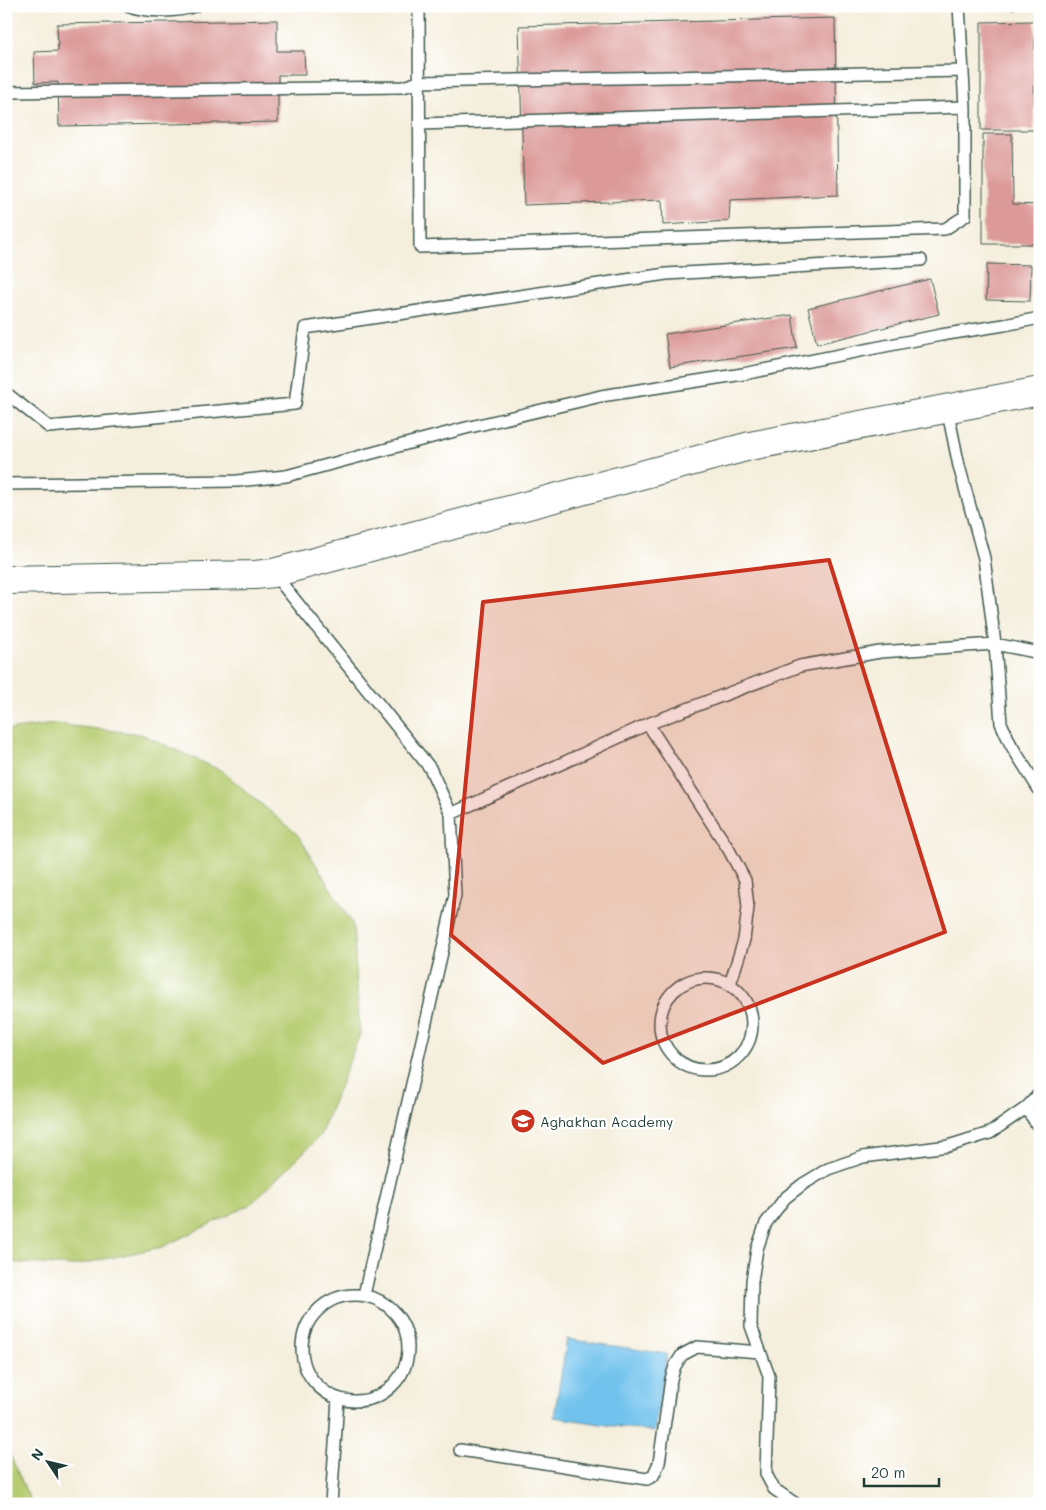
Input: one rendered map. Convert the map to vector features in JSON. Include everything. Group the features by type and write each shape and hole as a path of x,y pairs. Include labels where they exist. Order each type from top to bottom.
{"street":[{"path":"6,580 255,575 273,573 750,446 1040,391"}],"lane":[{"path":"129,6 156,11 187,9 194,6"},
{"path":"419,6 420,247 945,229 965,216 965,107 959,6"},
{"path":"6,92 403,87 420,82 963,71"},
{"path":"420,124 965,107"},
{"path":"6,393 49,427 294,404 305,328 666,274 921,260"},
{"path":"6,484 227,482 286,476 466,428 601,396 743,374 1040,318"},
{"path":"947,408 959,466 984,558 995,644 1001,723 1011,745 1040,791"},
{"path":"273,573 430,768 451,814 455,895 364,1295"},
{"path":"451,814 648,724 800,666 880,652 995,644 1040,653"},
{"path":"648,724 729,850 744,880 748,907 744,940 730,984"},
{"path":"698,978 714,978 730,984 742,994 750,1008 752,1024 749,1040 741,1054 729,1065 713,1070 697,1070 682,1064 670,1054 662,1040 659,1024 662,1008 670,994 683,984 698,978"},
{"path":"796,1504 774,1489 766,1474 769,1376 751,1326 752,1281 756,1257 766,1223 785,1198 803,1184 828,1169 863,1157 948,1146 990,1133 1026,1108 1040,1093"},
{"path":"1026,1108 1040,1129"},
{"path":"364,1295 378,1300 390,1308 400,1319 406,1332 408,1346 407,1361 401,1375 380,1395 360,1401 338,1399 325,1393 310,1377 302,1357 301,1342 305,1328 312,1315 323,1305 336,1298 364,1295"},
{"path":"460,1450 647,1479 653,1476 660,1463 671,1379 675,1366 682,1355 697,1347 760,1352"},
{"path":"331,1504 338,1399"}],"highlighted area":[{"path":"829,560 945,932 603,1063 451,935 483,602"}],"green space":[{"path":"55,724 141,734 222,771 298,835 353,925 360,1034 320,1136 250,1205 162,1247 71,1266 6,1262 6,730"},
{"path":"6,1446 32,1504 6,1504"}],"water":[{"path":"567,1339 667,1354 654,1432 554,1417"}],"building":[{"path":"985,6 1014,6 1014,9 986,9"},
{"path":"835,18 838,195 730,200 729,221 663,225 662,200 524,205 519,26"},
{"path":"277,20 277,51 304,51 305,75 278,75 278,122 59,126 58,82 35,83 34,52 58,51 57,24"},
{"path":"1035,21 1034,130 981,130 981,22"},
{"path":"983,134 1012,134 1013,204 1040,205 1040,244 983,244"},
{"path":"987,264 1031,265 1030,301 986,300"},
{"path":"930,279 939,314 817,344 808,308"},
{"path":"792,315 797,348 670,367 665,334"}],"place":[{"name":"Aghakhan Academy","path":"523,1121"}]}
